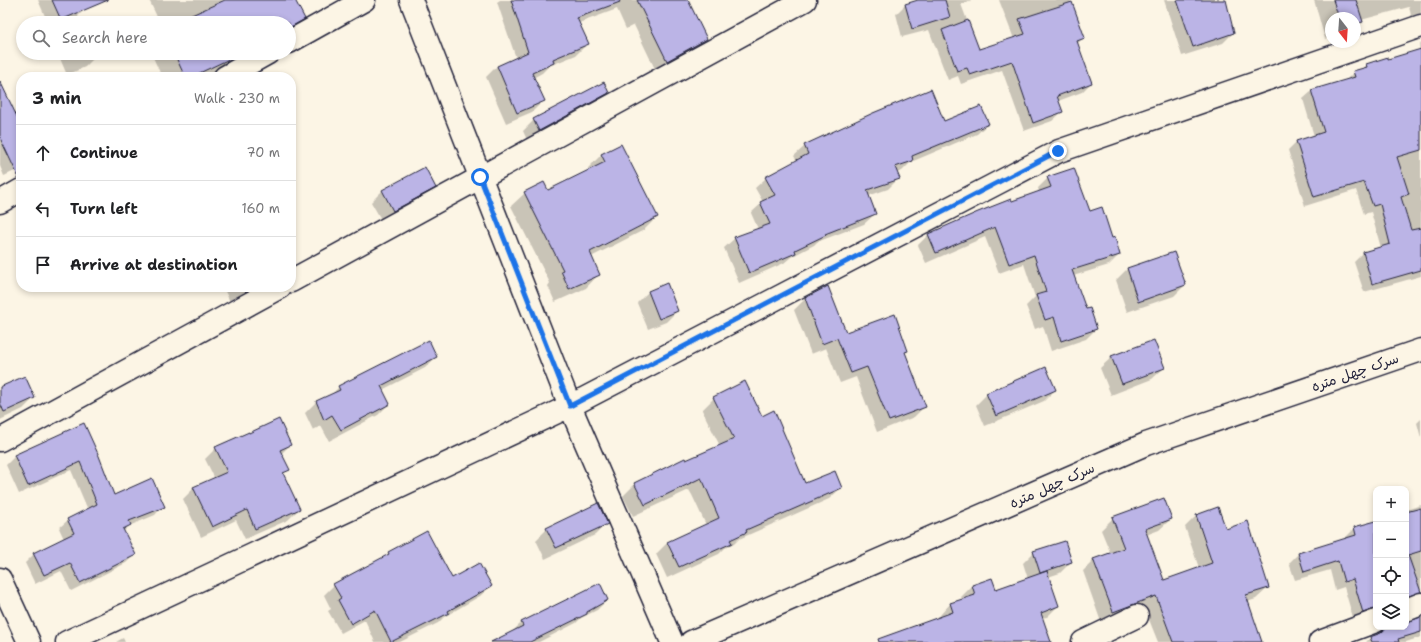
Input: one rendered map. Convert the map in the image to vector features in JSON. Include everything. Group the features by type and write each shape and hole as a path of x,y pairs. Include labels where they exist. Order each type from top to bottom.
{"street":[{"path":"296,38 364,0"},
{"path":"411,0 570,406 672,642"},
{"path":"296,278 805,0"},
{"path":"67,642 570,406 1058,151 1421,26"},
{"path":"234,72 255,60"},
{"path":"0,202 16,193"},
{"path":"0,440 271,292"},
{"name":"سرک چهل متره","path":"691,642 1146,444 1421,350"},
{"path":"0,579 29,642"},
{"path":"1409,609 1421,604"},
{"path":"1083,642 1137,616"},
{"path":"1320,642 1373,622"}],"building":[{"path":"52,0 108,0 70,16 59,16"},
{"path":"225,0 295,0 305,19 296,24 296,16 190,16"},
{"path":"511,0 619,0 620,2 577,18 589,44 553,59 554,63 532,73 545,101 517,113 497,66 528,52"},
{"path":"637,0 688,0 707,39 667,61"},
{"path":"918,0 945,0 950,17 912,29 905,4"},
{"path":"1177,0 1226,0 1234,33 1193,47"},
{"path":"1333,0 1356,0 1360,12 1337,12"},
{"path":"1072,2 1085,38 1077,41 1092,83 1057,96 1063,112 1033,123 1012,61 970,75 967,68 957,71 942,30 968,20 979,49 1025,34 1019,19"},
{"path":"1421,49 1421,150 1397,157 1409,194 1401,197 1411,230 1421,228 1421,270 1372,284 1363,252 1390,244 1380,204 1373,206 1364,182 1314,197 1296,141 1324,132 1311,90 1355,77 1353,71 1367,67 1366,64"},
{"path":"177,60 227,60 202,72 183,72"},
{"path":"0,81 16,115 16,172 0,138"},
{"path":"604,82 609,93 539,131 533,119"},
{"path":"931,89 944,121 981,106 989,124 912,156 913,161 895,167 900,179 867,190 876,214 825,234 826,235 795,250 796,253 749,273 734,237 770,224 760,202 775,195 765,177 808,154 804,145 873,113"},
{"path":"621,144 658,217 590,252 600,275 569,289 561,271 563,270 524,192 544,182 548,190 605,162 601,154"},
{"path":"425,167 436,188 393,211 382,190"},
{"path":"1074,168 1090,211 1102,207 1112,238 1115,237 1120,255 1072,270 1086,309 1090,308 1097,329 1061,341 1054,317 1045,320 1036,295 1046,292 1034,255 1009,264 995,227 936,253 928,234 1011,199 1012,201 1051,187 1047,177"},
{"path":"1174,252 1186,285 1138,302 1127,268"},
{"path":"667,283 678,311 659,319 648,291"},
{"path":"828,286 846,332 895,314 908,351 905,352 926,407 889,421 867,367 851,373 837,338 822,344 805,298"},
{"path":"429,340 437,357 381,386 390,404 341,430 332,415 324,420 316,401 340,390 338,386"},
{"path":"1154,340 1165,368 1122,384 1111,356"},
{"path":"1046,367 1056,390 996,416 986,393"},
{"path":"25,376 35,398 4,412 0,403 0,387"},
{"path":"745,381 762,416 774,410 805,483 835,471 842,488 746,530 747,532 730,540 732,543 679,567 667,542 719,518 704,483 701,478 645,505 634,483 685,458 686,460 734,439 713,397"},
{"path":"279,419 291,445 280,450 290,470 283,473 300,509 255,529 247,510 212,527 193,487 227,472 215,447"},
{"path":"84,423 114,495 152,478 165,507 129,521 131,525 123,529 136,555 80,583 70,563 44,575 33,553 74,533 67,519 97,504 80,462 28,486 14,455"},
{"path":"1164,498 1172,519 1145,529 1164,580 1212,563 1196,515 1218,507 1226,529 1248,521 1269,588 1246,595 1262,642 1173,642 1156,596 1113,612 1093,559 1124,548 1112,517"},
{"path":"598,503 608,524 556,548 546,528"},
{"path":"1421,508 1421,551 1409,555 1409,522 1409,511"},
{"path":"1373,522 1373,610 1363,613 1353,579 1344,582 1338,561 1304,572 1298,553 1356,535 1354,527"},
{"path":"427,531 452,578 479,563 492,586 448,611 449,613 391,642 375,610 351,624 338,600 341,598 333,584 389,554 388,552"},
{"path":"1065,541 1072,562 1040,573 1033,551"},
{"path":"1409,558 1421,592 1409,596"},
{"path":"1047,571 1059,606 1041,613 1051,642 879,642 878,639 953,612 950,603 975,595 972,585 992,578 996,589"},
{"path":"600,583 608,600 587,612 587,614 530,642 491,642 523,626 521,622"},
{"path":"1421,617 1421,632 1398,639 1399,642 1372,642 1370,637 1381,633 1384,630 1409,630 1409,621"}],"route":[{"path":"480,177 570,406 1058,151"}]}
